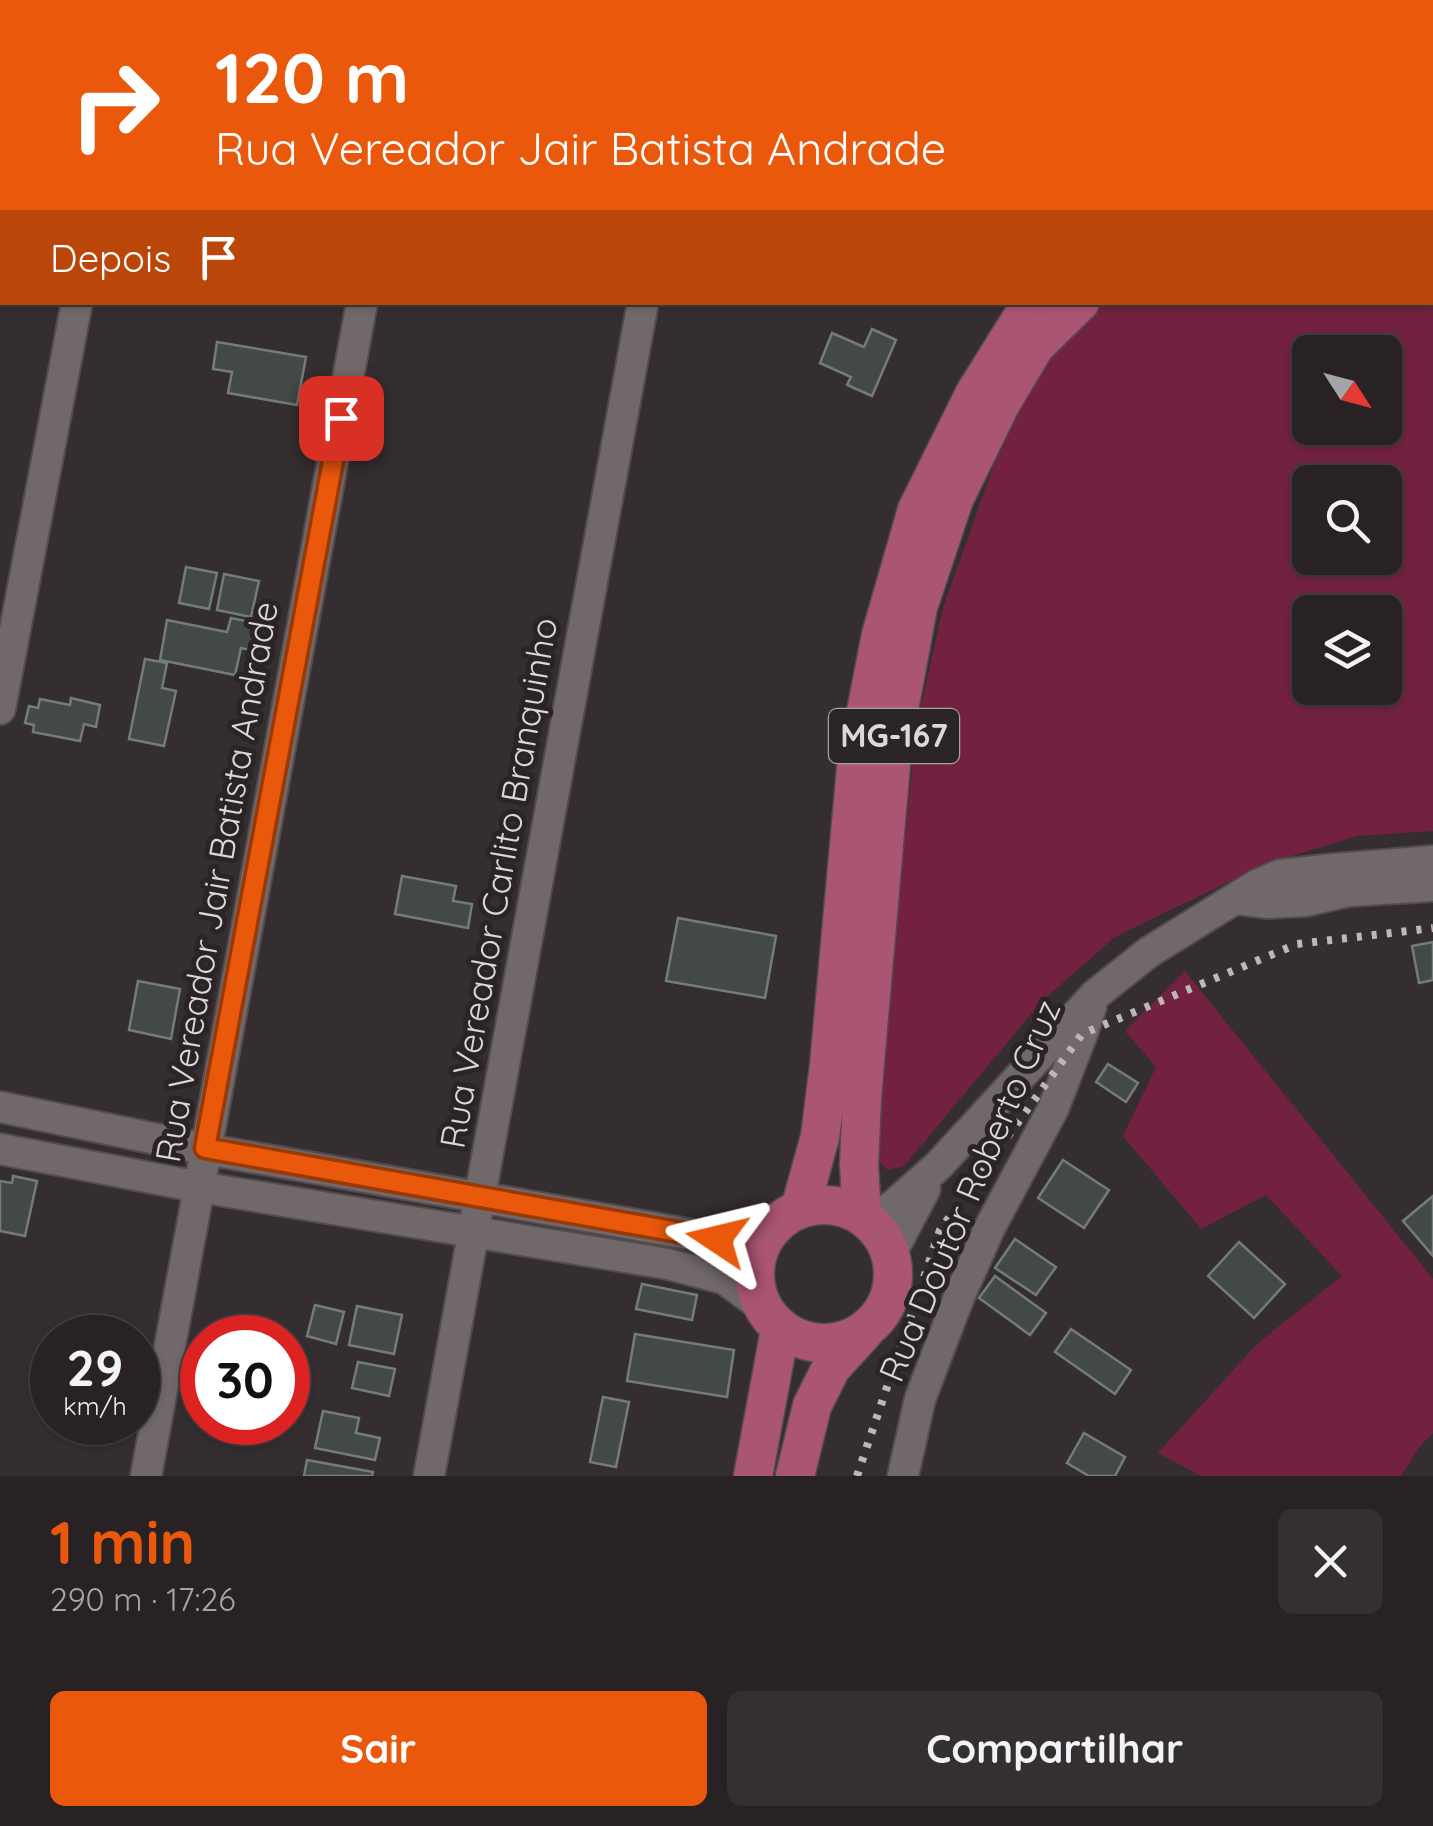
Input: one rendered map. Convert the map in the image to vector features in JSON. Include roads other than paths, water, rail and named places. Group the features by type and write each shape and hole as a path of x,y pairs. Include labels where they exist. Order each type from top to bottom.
{"main road":[{"name":"MG-167","path":"786,1218 820,1138 857,758 881,635 917,510 975,393 1030,305"},
{"name":"MG-167","path":"866,1219 859,1166 862,1097 893,741 918,607 954,499 1000,403 1035,346 1077,305"},
{"path":"753,1476 770,1318 754,1264 786,1218 832,1205 866,1219 884,1238 893,1269 888,1301 830,1368 812,1406 795,1476"},
{"path":"770,1318 809,1343 841,1342 869,1327"}],"street":[{"path":"0,710 76,305"},
{"name":"Rua Vereador Jair Batista Andrade","path":"146,1476 361,305"},
{"name":"Rua Vereador Carlito Branquinho","path":"429,1476 642,305"},
{"name":"Rua Doutor Roberto Cruz","path":"866,1219 939,1166 1094,995 1150,952 1256,885 1280,875 1433,862"},
{"path":"1236,899 1306,902 1349,891 1433,886"},
{"name":"Rua Doutor Roberto Cruz","path":"902,1476 920,1399 959,1297 990,1227 1052,1108 1094,995"},
{"path":"0,1107 205,1148 717,1239 786,1218"},
{"path":"0,1150 474,1234 668,1264 725,1279 770,1318"},
{"name":"Rua Doutor Roberto Cruz","path":"889,1257 939,1166"}],"railway":[{"path":"857,1476 940,1230 1082,1034 1297,944 1433,928"}]}
